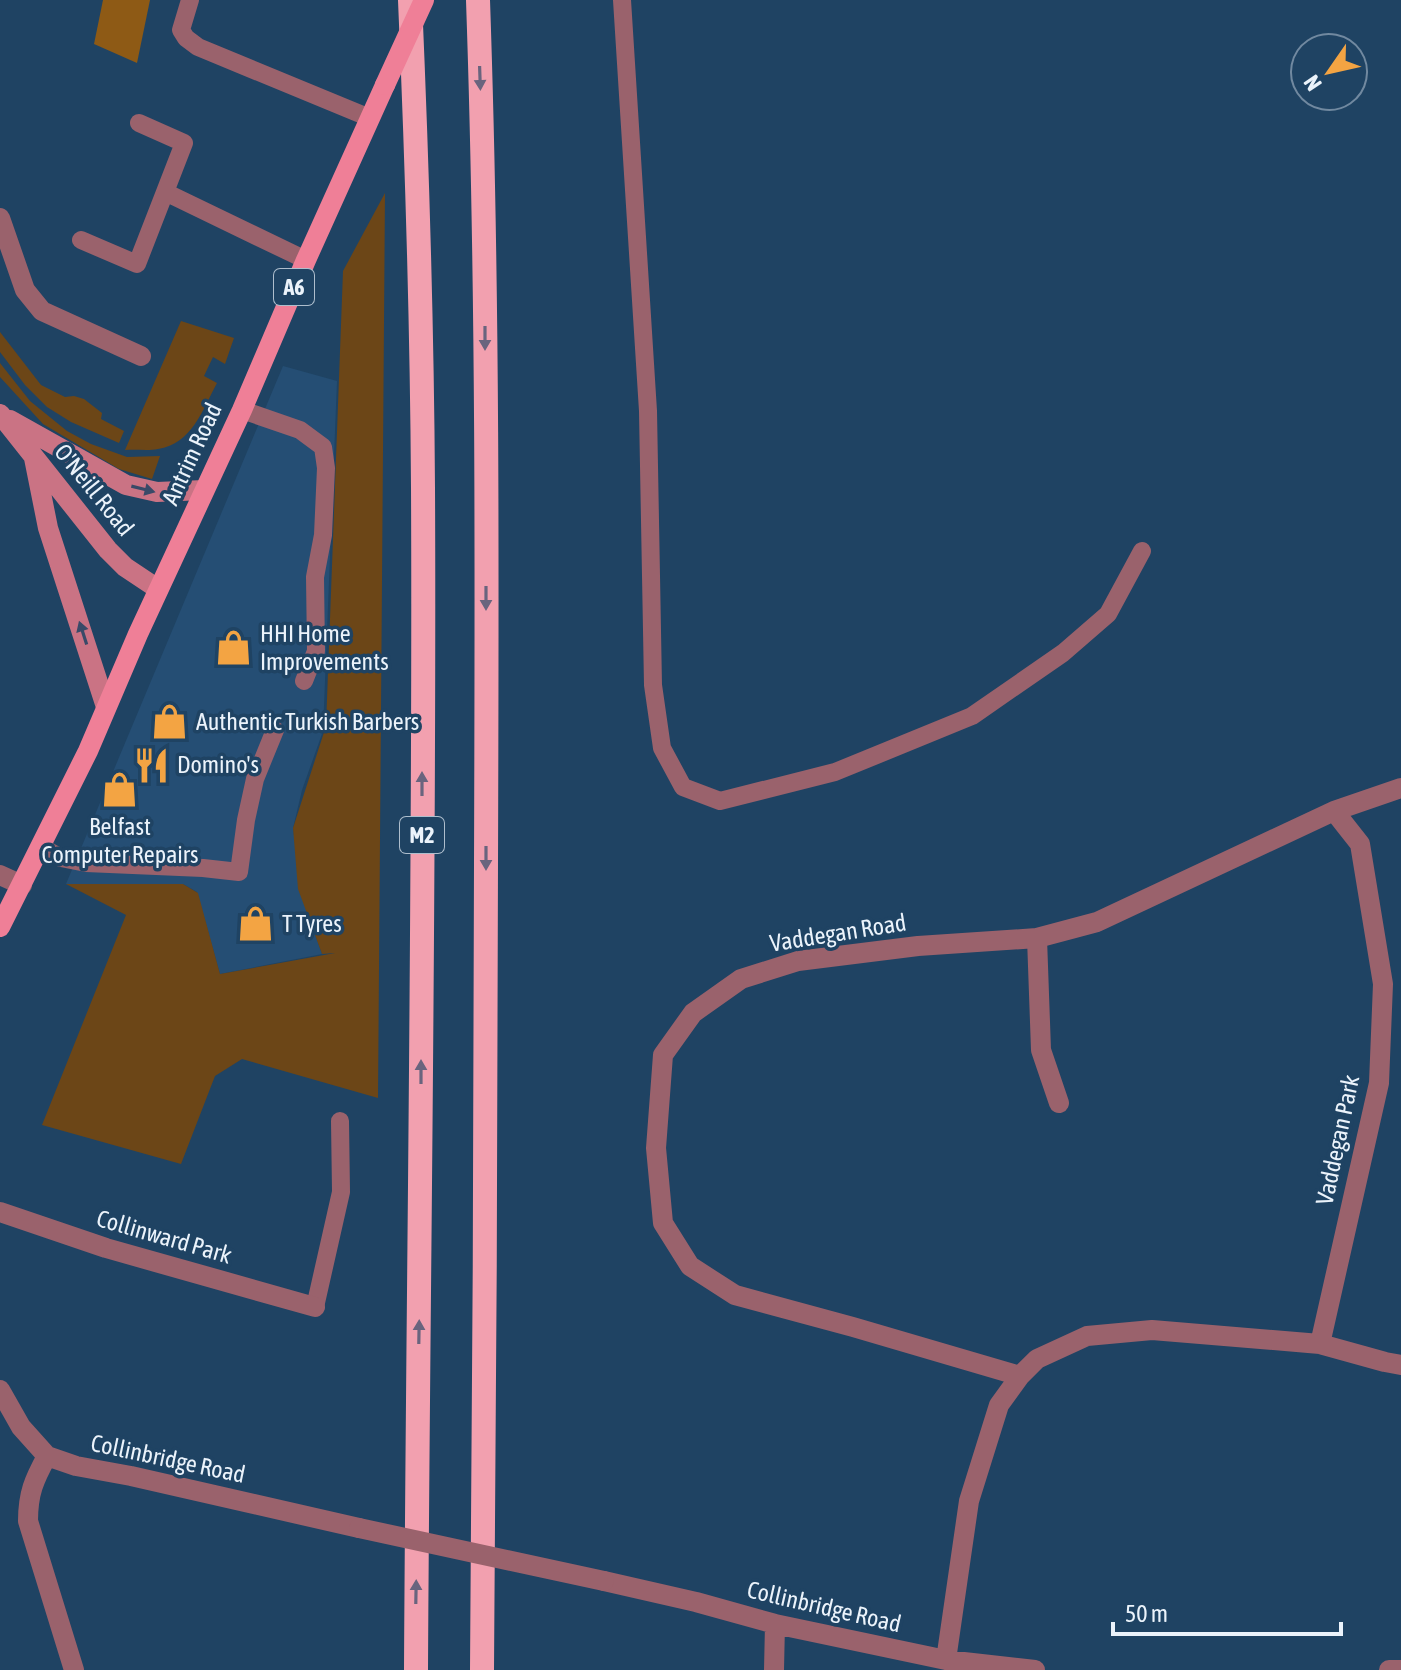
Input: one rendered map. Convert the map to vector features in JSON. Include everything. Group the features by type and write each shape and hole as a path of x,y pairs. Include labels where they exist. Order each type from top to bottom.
{"highway":[{"name":"M2","path":"410,0 423,484 416,1670"},
{"path":"478,0 485,263 486,519 482,1670"}],"main road":[{"name":"Antrim Road","path":"0,927 88,751 424,0"},
{"path":"0,414 126,485 157,492 204,490"},
{"name":"O'Neill Road","path":"0,414 108,550 125,567 158,589"},
{"path":"34,458 48,528 106,707"}],"street":[{"path":"0,218 25,290 42,311 141,356"},
{"name":"Vaddegan Road","path":"1020,1376 735,1295 690,1266 663,1223 656,1148 663,1055 693,1013 741,979 798,961 918,946 1037,938 1097,922 1334,811 1401,788"},
{"name":"Vaddegan Park","path":"1320,1344 1379,1083 1383,984 1360,844 1334,811"},
{"path":"0,875 22,885"},
{"path":"1037,938 1041,1050 1059,1103"},
{"path":"1379,1083 1401,1084"},
{"name":"Collinward Park","path":"0,1212 106,1248 315,1307"},
{"path":"946,1660 969,1501 999,1405 1037,1359 1087,1336 1152,1330 1320,1344 1401,1365"},
{"path":"0,1390 21,1427 47,1456 28,1499 28,1521 74,1670"},
{"name":"Collinbridge Road","path":"47,1456 76,1466 696,1602 775,1624 946,1660 1035,1670"},
{"path":"774,1670 775,1624"},
{"path":"1389,1670 1401,1670"}],"lane":[{"path":"190,0 181,30 198,47 370,118"},
{"path":"622,0 648,411 653,685 662,748 683,787 720,801 835,772 972,716 1063,653 1108,614 1142,551"},
{"path":"81,240 137,264 184,143 139,123"},
{"path":"165,192 306,260"},
{"path":"242,410 300,430 323,447 326,468 323,535 315,577 316,651 304,681"},
{"path":"41,847 61,858 86,863 239,872 255,779 275,730"},
{"path":"315,1307 341,1192 340,1121"}],"shaded area":[{"path":"103,0 150,0 137,63 94,44"},
{"path":"385,193 378,1098 242,1059 215,1076 181,1164 42,1125 126,915 66,884 183,884 198,893 220,974 335,953 322,954 298,889 293,828 326,726 343,271"},
{"path":"181,321 234,338 225,364 213,357 204,376 217,383 195,424 180,440 158,449 125,450"},
{"path":"0,332 41,385 65,397 84,399 102,413 101,419 124,431 119,443 71,422 47,407 25,385 0,352"},
{"path":"0,363 30,401 67,431 127,457 160,456 152,479 119,469 43,424 0,377"},
{"path":"283,366 337,381 323,731 302,790 293,828 302,897 322,954 220,974 197,892 183,884 66,884"}],"place":[{"name":"HHI Home Improvements","path":"234,648"},
{"name":"Authentic Turkish Barbers","path":"170,722"},
{"name":"Domino's","path":"151,765"},
{"name":"Belfast Computer Repairs","path":"120,790"},
{"name":"T Tyres","path":"256,924"}]}
